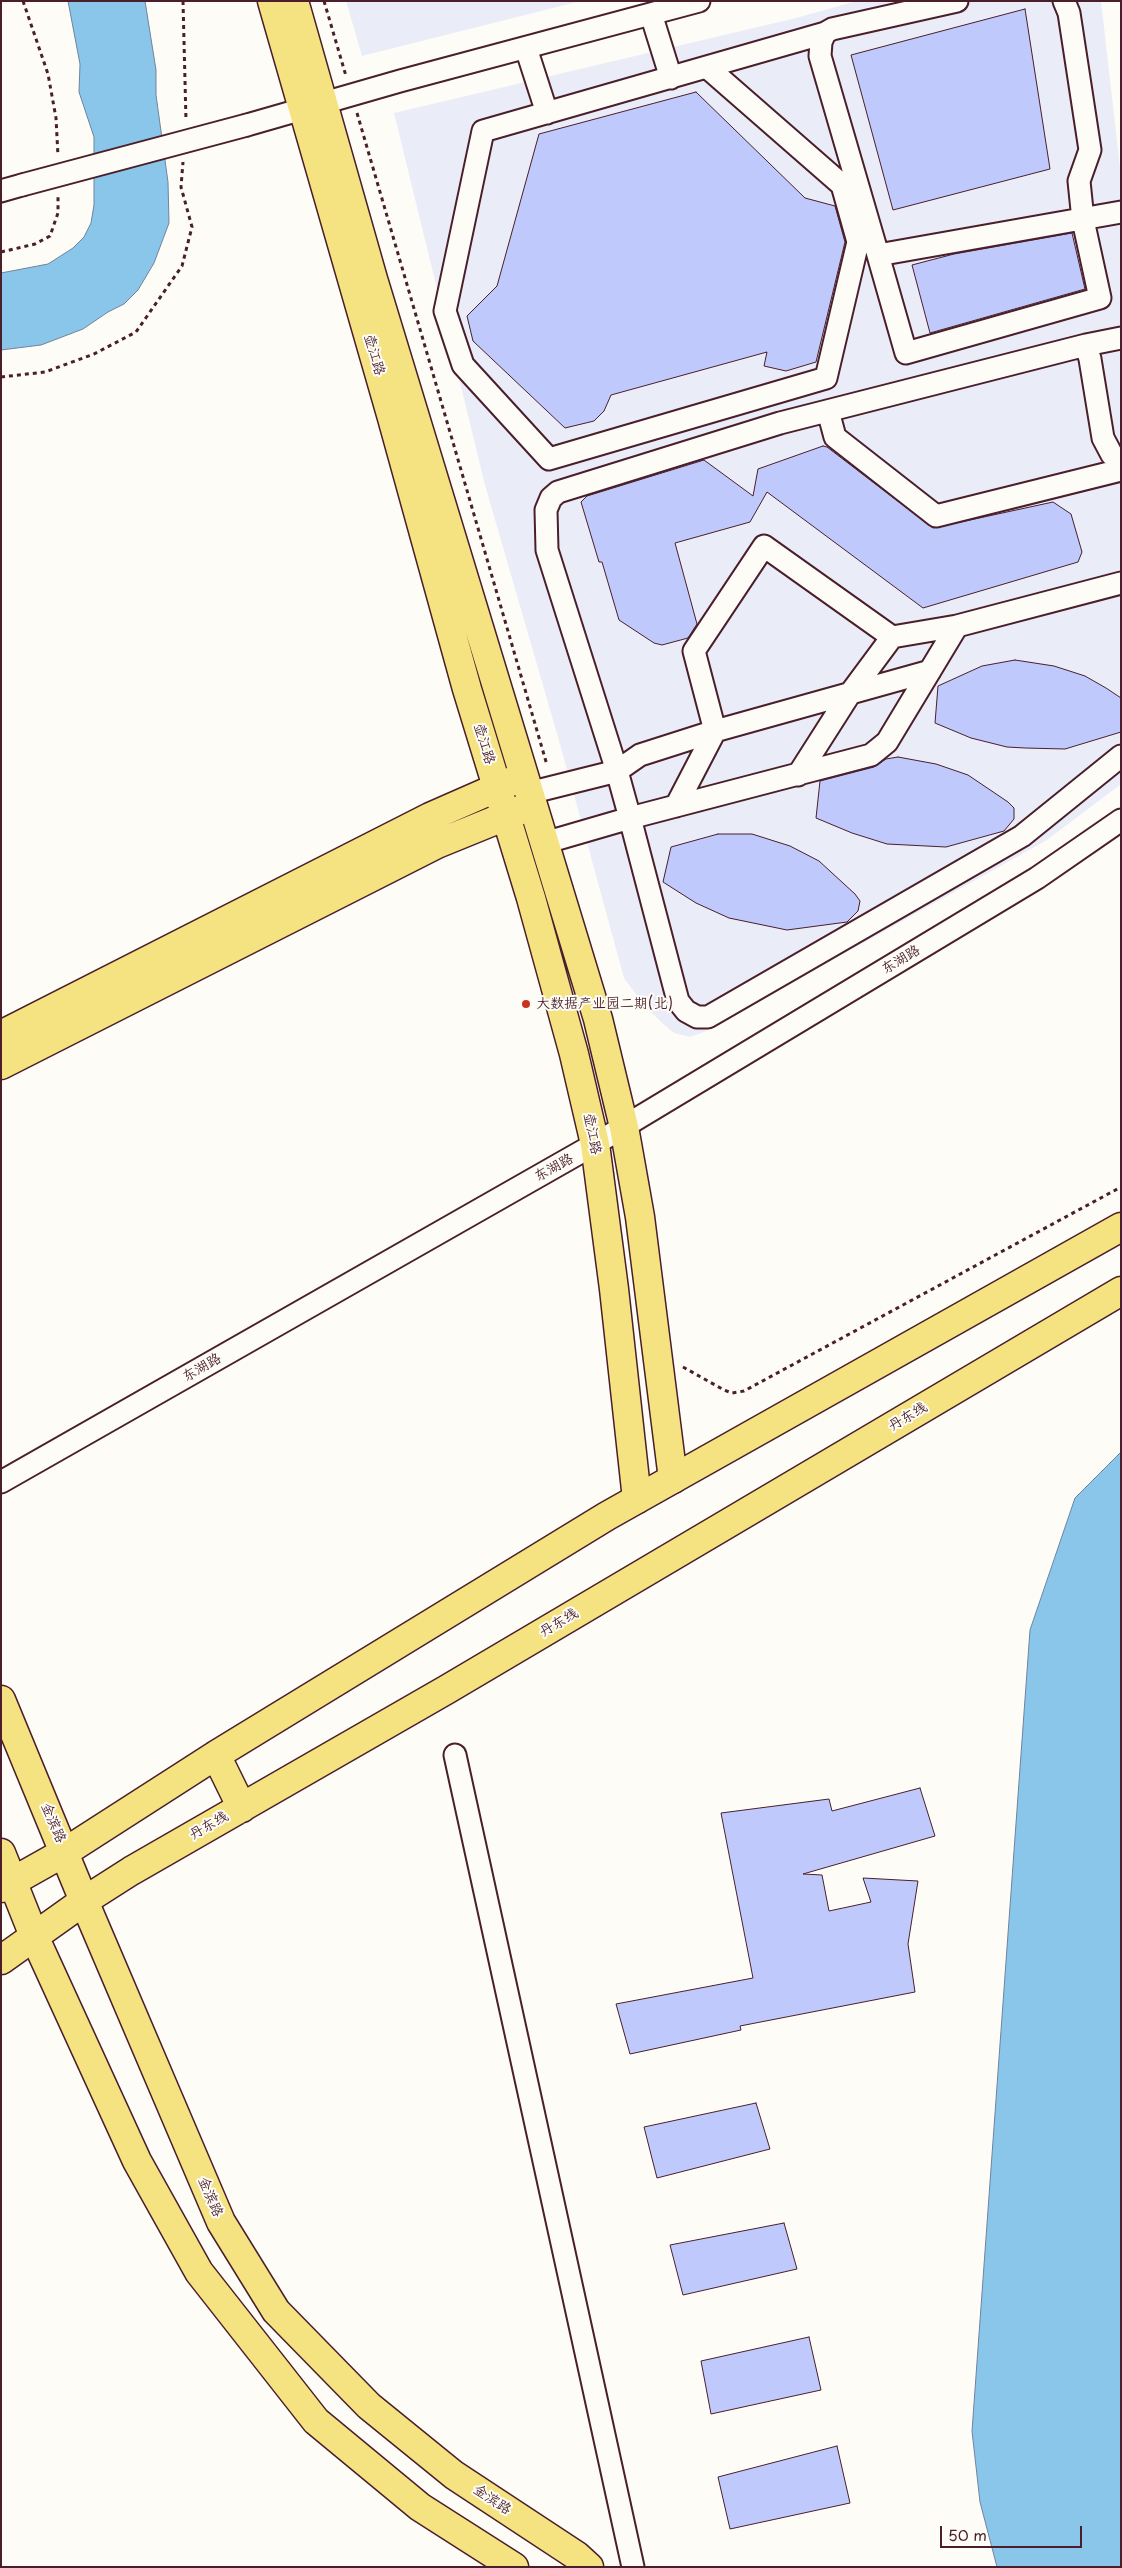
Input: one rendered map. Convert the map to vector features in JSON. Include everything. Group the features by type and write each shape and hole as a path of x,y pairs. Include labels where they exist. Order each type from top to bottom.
{"main road":[{"name":"壶江路","path":"272,1 313,106 372,279 598,1019 624,1127 644,1246 673,1479"},
{"name":"壶江路","path":"294,1 313,106 496,786 532,898 574,1054 595,1144 614,1289 637,1499"},
{"path":"1,1035 430,817 496,786 528,792"},
{"path":"1,1065 437,844 506,816 528,792"},
{"path":"7,1885 65,1852 216,1756 637,1499 1121,1228"},
{"name":"丹东线","path":"1,1960 84,1901 455,1685 1121,1291"},
{"name":"金滨路","path":"1,1700 84,1901 221,2222 276,2311 377,2412 454,2475 577,2556 589,2567"},
{"path":"216,1756 242,1808"},
{"path":"1,1853 7,1885 34,1936 137,2162 198,2272 316,2422 420,2507 514,2567"}],"street":[{"path":"1,190 247,125 699,1"},
{"path":"708,68 842,185 858,242 826,378 549,459 463,365 445,311 483,131 708,68 825,33 832,29 919,6 957,1"},
{"path":"825,33 821,42 820,56 906,353 1100,298 1083,220 1080,181 1090,150 1069,13 1064,1"},
{"path":"651,14 671,78"},
{"path":"526,48 547,113"},
{"path":"878,255 1121,212"},
{"path":"1121,338 780,423 558,492 551,498 546,510 547,550 617,770 678,1001 697,1017 708,1017 1022,836 1121,756"},
{"path":"1086,346 1090,359 1103,438 1112,454 1121,460"},
{"path":"828,411 835,437 936,516 1121,470"},
{"path":"676,806 715,730 694,651 764,546 892,637"},
{"path":"798,775 849,695 892,637 956,626 1121,583"},
{"path":"544,843 630,818 871,755 887,742 956,626"},
{"path":"528,792 617,770 640,755 715,730 849,695 930,671"},
{"name":"东湖路","path":"1,1482 624,1127 1037,878 1121,820"},
{"path":"455,1755 633,2567"}],"path":[{"path":"23,1 48,74 56,118 58,163"},
{"path":"183,1 186,129"},
{"path":"1,377 45,372 94,354 136,332 182,266 192,227 181,186 184,158"},
{"path":"1,252 35,244 50,236 58,213 58,193"}],"shaded area":[{"path":"346,1 581,1 362,56"},
{"path":"857,1 1101,1 1121,176 1121,784 1047,840 704,1032 690,1037 674,1033 662,1023 644,1005 624,978 562,751 485,485 394,113 796,18"}],"water":[{"path":"68,1 145,1 156,70 156,95 168,182 169,223 154,263 138,290 124,304 83,329 41,345 1,350 1,273 48,264 73,248 84,237 91,223 94,205 94,137 79,92 80,64"},
{"path":"1121,1452 1121,2567 997,2567 980,2502 972,2431 1030,1630 1075,1498"}],"building":[{"path":"1025,9 1050,169 893,210 851,55"},
{"path":"696,92 805,198 835,206 845,242 816,362 786,371 764,366 767,352 611,395 604,411 594,421 565,428 473,341 467,316 497,286 539,134"},
{"path":"1072,233 1085,289 930,333 912,265 954,254"},
{"path":"823,446 827,447 933,528 1053,502 1071,514 1082,552 1078,562 923,608 767,492 750,522 675,543 697,624 688,638 662,645 654,643 619,620 602,562 599,562 581,502 587,496 704,460 753,496 758,469"},
{"path":"1015,660 1054,666 1085,676 1121,698 1121,732 1065,749 1025,748 1007,747 971,738 935,723 938,686 982,666"},
{"path":"898,757 936,764 968,775 1008,802 1014,808 1014,819 1004,831 946,847 887,844 852,833 816,818 820,781 874,767 886,759"},
{"path":"718,834 752,834 790,846 819,861 855,894 860,901 858,911 847,922 787,930 729,918 696,903 663,882 671,847"},
{"path":"920,1788 935,1836 803,1874 822,1875 829,1911 871,1902 863,1878 918,1881 908,1944 915,1992 740,2026 741,2030 630,2054 616,2004 753,1978 721,1813 829,1799 832,1811"},
{"path":"756,2103 770,2149 657,2178 644,2127"},
{"path":"784,2223 797,2269 683,2295 670,2245"},
{"path":"809,2337 821,2390 711,2414 701,2361"},
{"path":"837,2446 850,2503 730,2529 718,2477"}],"place":[{"name":"大数据产业园二期(北)","path":"526,1004"}]}
